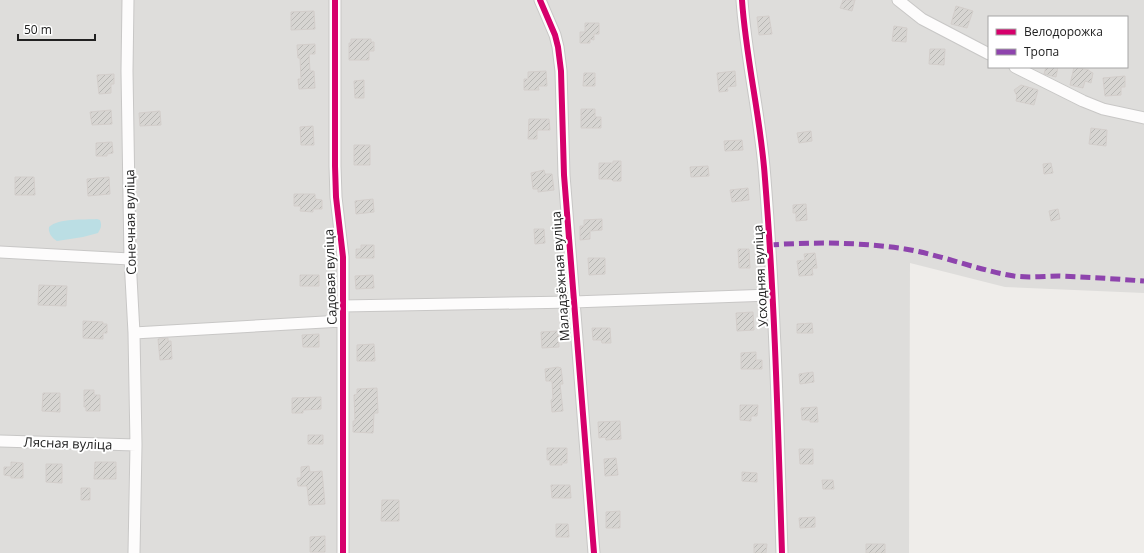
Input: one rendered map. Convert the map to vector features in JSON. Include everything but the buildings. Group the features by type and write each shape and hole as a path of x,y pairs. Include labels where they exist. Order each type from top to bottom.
{"street":[{"name":"Сонечная вуліца","path":"128,0 127,71 130,258 134,333 136,444 134,553"},
{"name":"Садовая вуліца","path":"335,0 335,166 336,196 343,257 343,553"},
{"name":"Маладзёжная вуліца","path":"540,0 555,35 561,71 564,175 594,553"},
{"name":"Усходняя вуліца","path":"742,0 744,32 756,102 765,178 776,380 782,553"},
{"path":"898,0 922,19 988,53"},
{"path":"1017,68 1083,101 1103,109 1144,118"},
{"path":"0,252 130,258"},
{"path":"342,306 573,302 772,295"},
{"path":"134,333 342,321"},
{"name":"Лясная вуліца","path":"0,440 136,444"}],"shaded area":[{"path":"0,0 1144,0 1144,293 1005,287 910,263 909,553 0,553"}],"water":[{"path":"100,220 101,224 98,233 83,237 57,241 52,237 49,231 49,227 59,222"}],"marked path":[{"path":"769,245 803,243 871,245 919,252 1014,276 1091,277 1144,281"}],"cycle path":[{"path":"335,0 335,166 336,197 343,257 343,553"},
{"path":"540,0 555,35 561,71 564,175 594,553"},
{"path":"742,0 763,157 768,226 776,366 782,553"}]}
